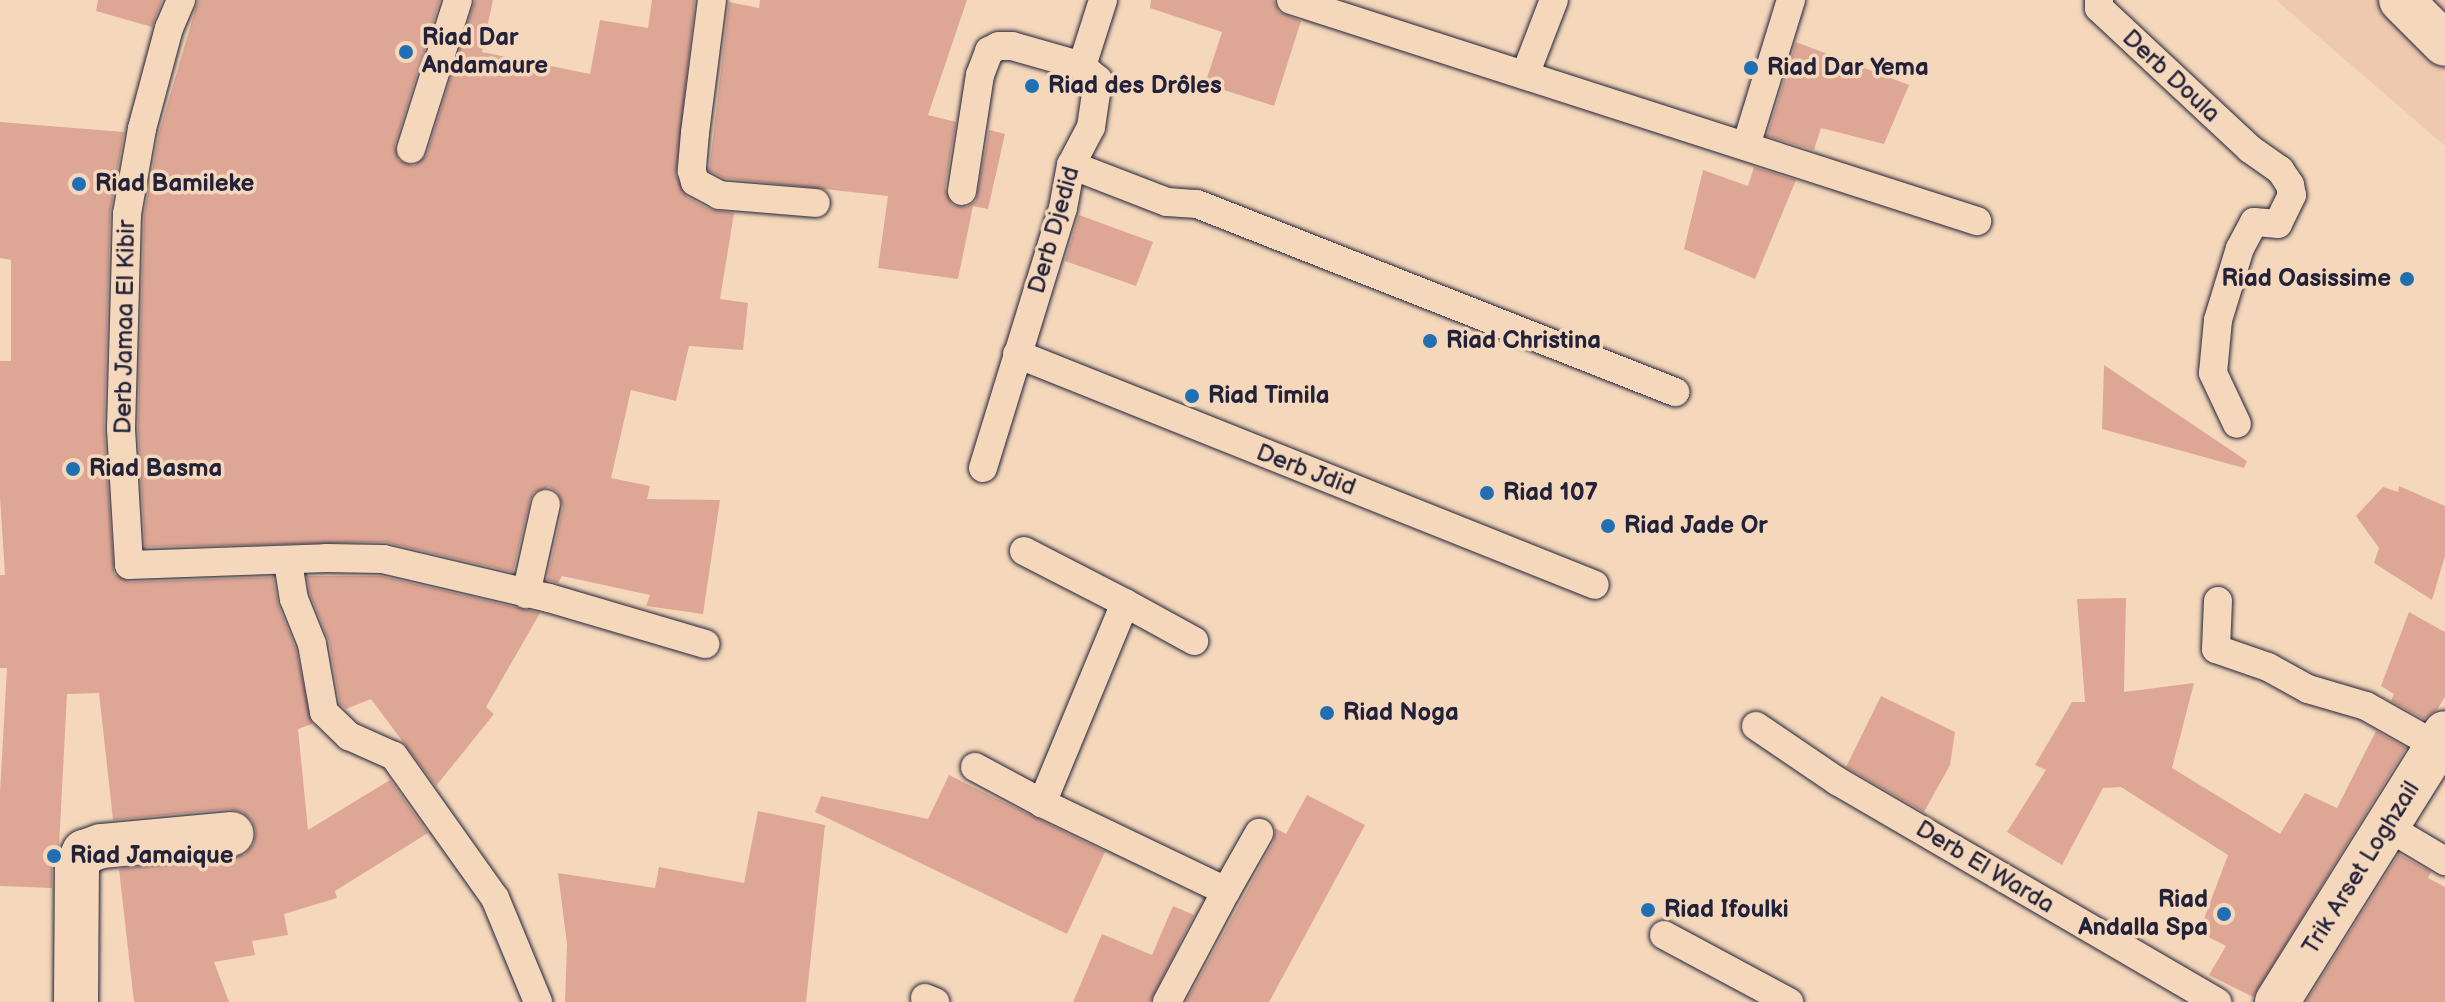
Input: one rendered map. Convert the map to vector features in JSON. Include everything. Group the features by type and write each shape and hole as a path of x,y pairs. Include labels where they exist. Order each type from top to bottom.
{"street":[{"path":"2401,0 2445,44"},
{"name":"Trik Arset Loghzail","path":"2277,1002 2441,740"},
{"path":"76,1002 77,866 84,852 101,846 231,834"}],"lane":[{"name":"Derb Jamaa El Kibir","path":"181,0 169,28 142,129 127,214 121,429 129,565 288,562"},
{"path":"411,149 458,0"},
{"path":"712,0 695,133 692,171 695,182 719,195 816,203"},
{"path":"962,191 980,75 989,51 999,46 1012,46 1082,66 1103,0"},
{"path":"1291,0 1977,221"},
{"path":"1525,75 1554,0"},
{"path":"1746,146 1791,0"},
{"name":"Derb Doula","path":"2099,0 2099,8 2250,149 2280,170 2292,195 2278,224 2254,222 2240,248 2218,320 2213,373 2237,424"},
{"name":"Derb Djedid","path":"983,468 1063,208 1071,165 1091,127 1098,80 1082,66"},
{"path":"1071,165 1167,202 1197,204 1675,392"},
{"name":"Derb Jdid","path":"1017,354 1595,585"},
{"path":"526,594 546,504"},
{"path":"1024,551 1194,641"},
{"path":"538,1002 495,898 394,756 349,736 324,712 312,644 294,599 288,562 326,558 383,559 526,594 705,644"},
{"path":"2218,601 2216,649 2268,667 2308,689 2366,706 2441,740"},
{"path":"1042,803 1125,603"},
{"name":"Derb El Warda","path":"1756,726 1837,781 2217,1002"},
{"path":"975,767 1042,803 1226,891"},
{"path":"2386,826 2445,861"},
{"path":"1167,1002 1259,833"},
{"path":"1664,935 1789,1002"}],"shaded area":[{"path":"2276,0 2445,0 2445,146"}],"building":[{"path":"98,0 162,0 152,27 96,11"},
{"path":"198,0 440,0 395,144 398,160 414,166 427,154 475,0 493,0 482,52 590,74 600,20 648,28 652,0 695,0 676,175 687,197 711,210 734,213 720,299 748,303 743,350 689,346 676,401 631,390 611,478 650,486 647,499 720,500 703,614 646,606 650,595 562,576 558,583 547,580 563,507 558,492 549,487 534,492 530,500 513,572 384,542 145,547 138,429 144,216 159,133"},
{"path":"760,0 967,0 928,115 956,122 945,188 952,205 967,207 976,201 989,130 1005,134 988,209 973,206 958,279 878,268 888,196 724,178 709,171 729,2 759,8"},
{"path":"1151,0 1274,0 1279,12 1301,21 1274,106 1205,84 1222,32 1150,8"},
{"path":"1796,42 1909,85 1884,144 1821,128 1814,150 1767,136"},
{"path":"0,122 124,132 110,214 104,429 114,574 130,582 273,577 278,605 296,649 312,724 298,729 308,830 390,780 428,833 335,891 337,898 284,914 288,935 252,941 255,955 214,962 229,1002 134,1002 119,869 245,855 254,844 256,831 252,820 242,812 229,809 113,820 99,693 67,694 59,847 52,865 52,888 0,886 0,793 7,668 0,668 0,575 5,575 0,497 0,361 11,361 11,260 0,258"},
{"path":"1754,167 1796,180 1755,279 1684,249 1703,170 1748,186"},
{"path":"1079,215 1153,242 1136,286 1065,261"},
{"path":"2104,365 2247,461 2244,468 2102,429"},
{"path":"2399,486 2445,506 2445,556 2432,600 2374,563 2379,548 2356,516 2383,487 2398,492"},
{"path":"307,576 381,576 540,613 486,707 494,714 436,786 371,699 346,709 340,704 329,641 310,594"},
{"path":"2126,598 2124,692 2194,683 2172,768 2280,834 2305,793 2337,808 2376,731 2406,748 2253,997 2209,975 2226,946 2199,932 2228,855 2121,787 2103,788 2062,865 2007,832 2046,770 2035,765 2072,702 2085,702 2077,599"},
{"path":"2409,612 2445,632 2445,697 2437,710 2424,719 2391,701 2394,694 2381,686"},
{"path":"1881,696 1955,732 1950,765 1924,812 1846,767"},
{"path":"949,775 1105,852 1067,934 815,812 821,796 928,819"},
{"path":"1307,795 1365,825 1269,1002 1186,1002 1274,841 1275,828 1286,834"},
{"path":"758,811 825,825 806,1002 565,1002 567,944 558,873 655,888 659,867 744,883"},
{"path":"2399,854 2431,872 2428,878 2445,887 2445,1002 2306,1002"},
{"path":"1173,906 1194,915 1150,1002 1073,1002 1102,934 1152,955"}],"place":[{"name":"Riad Dar Andamaure","path":"406,52"},
{"name":"Riad Dar Yema","path":"1751,68"},
{"name":"Riad des Drôles","path":"1032,86"},
{"name":"Riad Bamileke","path":"79,184"},
{"name":"Riad Oasissime","path":"2407,279"},
{"name":"Riad Christina","path":"1430,341"},
{"name":"Riad Timila","path":"1192,396"},
{"name":"Riad Basma","path":"73,469"},
{"name":"Riad 107","path":"1487,493"},
{"name":"Riad Jade Or","path":"1608,526"},
{"name":"Riad Noga","path":"1327,713"},
{"name":"Riad Jamaique","path":"54,856"},
{"name":"Riad Ifoulki","path":"1648,910"},
{"name":"Riad Andalla Spa","path":"2224,914"}]}
